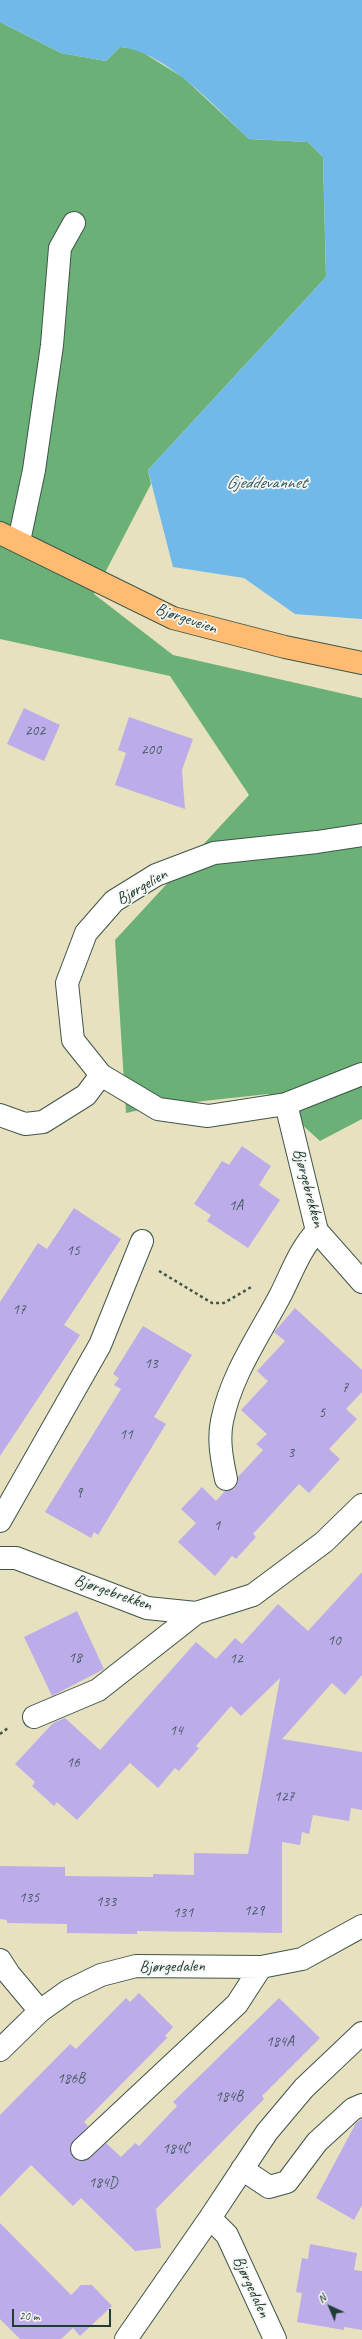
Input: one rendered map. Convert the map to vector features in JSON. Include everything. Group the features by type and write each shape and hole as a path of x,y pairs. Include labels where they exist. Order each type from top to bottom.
{"main road":[{"name":"Bjørgeveien","path":"9,537 173,618 285,647 362,663"}],"street":[{"path":"9,537 34,470 52,345 60,248 74,223"},
{"name":"Bjørgelien","path":"362,834 317,842 214,853 156,875 114,901 86,933 67,983 73,1040 101,1075 158,1110 208,1116 286,1104 362,1074"},
{"path":"0,1115 25,1124 43,1122 86,1095 101,1075"},
{"name":"Bjørgebrekken","path":"286,1104 317,1231 362,1282"},
{"path":"226,1479 221,1456 221,1423 230,1387 281,1294 305,1244 317,1231"},
{"path":"0,1521 100,1345 142,1241"},
{"name":"Bjørgebrekken","path":"0,1558 16,1558 147,1608 196,1613 253,1595 324,1542 362,1505"},
{"path":"34,1717 98,1690 196,1613"},
{"name":"Bjørgedalen","path":"0,2050 40,2011 68,1991 101,1975 136,1966 261,1967 302,1959 362,1926"},
{"path":"0,1960 8,1974 40,2011"},
{"path":"82,2149 237,2004 261,1967"},
{"path":"126,2339 210,2218 267,2132 304,2088 362,2033"},
{"path":"242,2169 269,2186 287,2182 318,2142 354,2109 362,2105"},
{"name":"Bjørgedalen","path":"210,2218 227,2235 275,2339"}],"path":[{"path":"162,1273 198,1295 218,1304 224,1303 257,1284"}],"green space":[{"path":"0,22 61,53 106,61 120,47 137,49 184,78 249,139 308,142 323,157 326,277 148,470 151,484 94,594 173,655 362,698 362,1119 320,1141 268,1094 158,1106 126,1113 115,940 249,795 170,676 0,639"}],"water":[{"name":"Gjeddevannet","path":"0,0 362,0 362,619 295,614 244,578 173,567 148,470 326,277 323,157 308,142 249,139 190,83 173,70 138,51 120,47 106,61 61,53 0,22"}],"building":[{"path":"24,708 60,725 44,761 7,744"},
{"path":"129,717 193,739 182,770 185,809 115,785 126,753 118,750"},
{"path":"242,1146 271,1166 259,1185 280,1200 248,1248 207,1221 211,1215 194,1204 222,1161 229,1165"},
{"path":"74,1208 121,1239 64,1325 80,1335 0,1456 0,1302 38,1243 47,1249"},
{"path":"295,1308 362,1370 362,1392 346,1409 357,1419 329,1449 340,1459 309,1493 299,1484 253,1534 256,1537 236,1559 232,1556 215,1576 178,1542 196,1523 181,1509 202,1487 216,1501 225,1491 234,1489 238,1483 238,1477 263,1450 256,1444 267,1434 241,1410 268,1381 257,1371 285,1341 274,1332"},
{"path":"143,1326 192,1355 154,1417 166,1424 98,1535 94,1532 91,1538 45,1512 121,1389 114,1385 119,1378 113,1374"},
{"path":"362,1572 362,1675 345,1695 332,1683 282,1739 362,1752 362,1810 351,1808 349,1821 313,1815 309,1834 302,1832 300,1845 282,1842 282,1933 137,1931 137,1934 67,1933 67,1924 7,1923 7,1920 0,1919 0,1866 65,1867 65,1876 153,1877 153,1874 194,1875 194,1853 248,1854 280,1678 241,1716 231,1706 196,1746 199,1748 179,1771 175,1768 158,1788 130,1763 77,1820 57,1802 54,1806 32,1786 35,1782 15,1764 53,1723 65,1718 100,1750 196,1642 216,1659 235,1638 242,1644 278,1604 308,1631"},
{"path":"77,1611 104,1669 52,1696 24,1637"},
{"path":"139,1993 173,2027 165,2036 167,2038 84,2122 88,2126 70,2146 70,2152 78,2161 84,2161 90,2158 106,2143 121,2157 135,2143 139,2146 177,2106 173,2102 279,1998 320,2038 262,2096 264,2099 156,2209 161,2248 135,2251 81,2198 73,2206 31,2165 0,2197 0,2115 70,2044 76,2049 126,1998 130,2002"},
{"path":"362,2119 362,2205 354,2220 316,2198 356,2123"},
{"path":"0,2223 71,2295 81,2285 92,2285 112,2306 80,2336 73,2328 61,2339 20,2339 0,2319"},
{"path":"310,2244 357,2253 354,2270 362,2271 362,2330 344,2327 344,2330 297,2322 302,2293 296,2292 302,2258 308,2259"}]}
